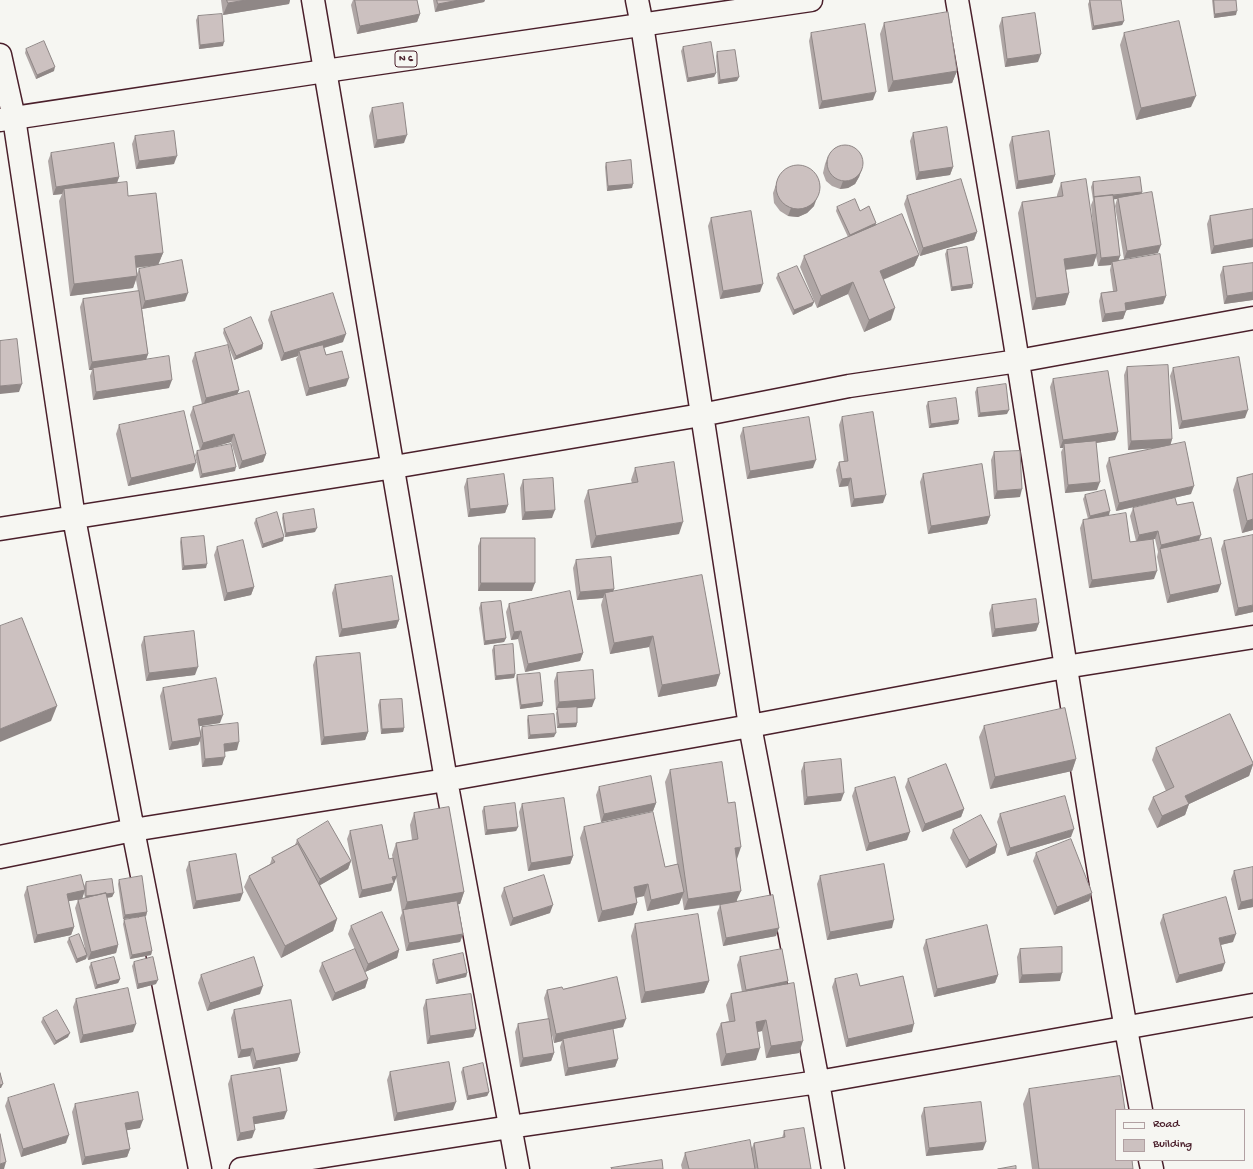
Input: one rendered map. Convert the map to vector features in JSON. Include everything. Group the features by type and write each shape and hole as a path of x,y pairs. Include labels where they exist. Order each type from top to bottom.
{"street":[{"path":"313,0 394,467 446,780 518,1169"},
{"path":"637,0 750,726 818,1082 833,1169"},
{"name":"N 6","path":"7,119 812,0"},
{"path":"957,0 1018,360 1065,667 1125,1027 1141,1109"},
{"path":"0,54 7,119 74,518 133,830 200,1169"},
{"path":"0,529 394,467 701,415 849,386 1018,360 1253,318"},
{"path":"0,857 133,830 446,780 750,726 1065,667 1253,637"},
{"path":"241,1169 510,1126 818,1082 1253,1005"}],"building":[{"path":"227,0 246,0 228,3"},
{"path":"355,0 417,0 420,14 360,26"},
{"path":"437,0 459,0 438,4"},
{"path":"1090,0 1121,0 1124,21 1094,26"},
{"path":"1214,0 1236,0 1237,11 1215,14"},
{"path":"948,12 957,71 893,81 884,23"},
{"path":"1035,13 1041,54 1007,59 1002,18"},
{"path":"222,14 224,42 200,45 198,16"},
{"path":"1179,21 1196,96 1141,108 1124,33"},
{"path":"865,24 876,92 822,101 811,33"},
{"path":"44,41 55,67 37,75 26,49"},
{"path":"711,42 716,73 688,78 683,47"},
{"path":"735,50 739,77 720,80 717,52"},
{"path":"403,103 407,135 377,140 372,108"},
{"path":"947,127 953,167 919,172 913,133"},
{"path":"174,131 177,156 139,161 135,136"},
{"path":"1049,131 1055,175 1018,181 1012,137"},
{"path":"114,143 119,177 56,187 51,153"},
{"path":"849,145 858,150 862,156 862,170 858,176 849,181 841,181 832,176 828,170 827,159 832,150 838,146"},
{"path":"631,160 633,184 608,186 606,163"},
{"path":"798,165 810,169 816,175 820,187 816,199 810,205 798,209 786,205 780,199 776,187 780,175 786,169"},
{"path":"1140,177 1142,192 1094,197 1093,182"},
{"path":"961,179 977,232 923,248 907,196"},
{"path":"1086,179 1097,254 1064,259 1069,293 1036,298 1022,202 1063,196 1061,183"},
{"path":"127,182 128,196 156,193 163,253 135,256 137,276 74,284 64,189"},
{"path":"1152,192 1161,245 1127,251 1118,198"},
{"path":"1113,195 1120,256 1101,258 1094,197"},
{"path":"855,199 860,211 869,206 876,223 850,235 837,207"},
{"path":"1253,209 1253,239 1214,246 1210,216"},
{"path":"751,211 763,284 723,291 711,218"},
{"path":"902,214 919,255 880,271 895,308 869,320 853,282 821,296 804,256"},
{"path":"967,247 973,284 952,287 947,250"},
{"path":"1160,254 1166,296 1125,303 1126,311 1105,314 1101,293 1117,291 1112,262"},
{"path":"182,260 188,293 145,301 139,269"},
{"path":"1253,263 1253,292 1227,296 1223,267"},
{"path":"797,266 814,302 794,310 778,274"},
{"path":"139,291 148,354 92,362 83,299"},
{"path":"333,293 346,334 284,353 271,312"},
{"path":"251,317 263,344 236,356 224,329"},
{"path":"17,339 22,384 0,386 0,341"},
{"path":"228,345 239,390 206,398 195,353"},
{"path":"323,345 326,355 342,351 349,378 309,388 299,351"},
{"path":"169,356 172,380 96,392 93,368"},
{"path":"1239,357 1248,410 1182,421 1173,368"},
{"path":"1168,365 1172,439 1131,441 1127,367"},
{"path":"1108,371 1118,432 1063,440 1053,379"},
{"path":"1006,384 1009,410 980,413 977,388"},
{"path":"249,391 266,454 242,461 234,434 203,443 193,407"},
{"path":"956,398 959,420 931,424 928,402"},
{"path":"184,411 196,463 131,478 119,425"},
{"path":"873,412 886,495 854,499 851,478 842,479 839,462 848,461 842,417"},
{"path":"809,417 816,460 750,471 743,428"},
{"path":"1096,441 1100,482 1068,485 1064,444"},
{"path":"1185,442 1194,486 1119,503 1109,458"},
{"path":"231,444 236,467 202,474 197,451"},
{"path":"1020,451 1022,489 997,491 994,452"},
{"path":"674,462 683,522 596,536 588,490 638,482 635,468"},
{"path":"982,464 990,516 931,526 923,474"},
{"path":"504,474 508,505 470,509 467,479"},
{"path":"1253,474 1253,519 1247,521 1237,478"},
{"path":"553,478 555,510 525,512 523,480"},
{"path":"1105,490 1110,511 1090,516 1085,495"},
{"path":"1175,498 1177,505 1193,502 1201,535 1161,545 1158,531 1139,535 1133,508"},
{"path":"314,509 317,528 286,533 283,514"},
{"path":"277,512 284,537 263,544 256,519"},
{"path":"1126,513 1130,542 1153,539 1157,571 1092,580 1083,520"},
{"path":"1253,535 1253,605 1238,608 1224,541"},
{"path":"204,536 207,564 184,566 181,538"},
{"path":"481,538 535,538 535,583 481,583"},
{"path":"1211,538 1221,584 1170,595 1160,549"},
{"path":"243,540 254,587 227,593 217,547"},
{"path":"611,557 614,589 580,592 576,560"},
{"path":"702,575 720,674 662,685 653,636 614,643 605,593"},
{"path":"392,576 399,620 342,629 335,585"},
{"path":"570,591 583,653 528,664 521,631 514,632 509,604"},
{"path":"1036,599 1039,623 995,629 992,605"},
{"path":"501,601 506,638 485,641 481,603"},
{"path":"22,618 57,706 0,729 0,626"},
{"path":"194,631 198,667 149,673 144,637"},
{"path":"513,644 515,674 496,676 494,646"},
{"path":"360,653 368,732 324,737 316,657"},
{"path":"593,670 595,699 559,702 557,673"},
{"path":"540,673 543,702 521,705 517,675"},
{"path":"216,678 223,715 198,719 201,737 172,742 163,688"},
{"path":"402,699 404,728 382,729 380,700"},
{"path":"577,707 577,723 559,724 557,708"},
{"path":"1065,708 1076,759 995,777 984,726"},
{"path":"554,714 556,733 530,735 528,716"},
{"path":"1230,714 1253,764 1185,796 1189,804 1162,816 1153,797 1174,787 1156,748"},
{"path":"238,723 239,742 224,744 225,757 205,759 202,727"},
{"path":"841,759 844,793 807,797 804,763"},
{"path":"722,762 728,803 735,802 741,847 735,848 741,891 688,899 670,770"},
{"path":"946,764 964,809 925,824 908,779"},
{"path":"651,776 656,803 604,814 599,787"},
{"path":"895,777 910,832 869,843 855,788"},
{"path":"1065,796 1074,829 1010,848 1000,814"},
{"path":"564,798 573,856 531,863 522,804"},
{"path":"515,803 518,827 487,830 484,807"},
{"path":"449,807 464,892 407,902 396,843 418,839 414,813"},
{"path":"653,812 665,867 678,864 684,892 651,900 648,884 634,887 637,903 602,911 584,827"},
{"path":"981,815 997,845 969,860 953,830"},
{"path":"328,821 351,861 320,879 297,840"},
{"path":"382,825 389,859 393,858 397,876 392,877 394,883 362,890 350,831"},
{"path":"1071,839 1092,893 1057,907 1036,853"},
{"path":"298,844 337,919 285,946 249,876 275,862 272,858"},
{"path":"236,854 243,893 196,901 189,862"},
{"path":"884,864 894,920 830,932 820,876"},
{"path":"1253,867 1253,899 1241,902 1234,871"},
{"path":"81,875 85,890 67,894 74,927 37,935 27,887"},
{"path":"544,875 553,905 513,918 504,888"},
{"path":"142,876 147,912 125,915 119,880"},
{"path":"112,879 114,893 86,896 86,882"},
{"path":"106,893 118,945 91,952 78,900"},
{"path":"773,895 779,928 726,938 720,905"},
{"path":"1226,897 1236,934 1219,938 1225,963 1179,975 1163,915"},
{"path":"457,901 463,934 409,943 403,910"},
{"path":"382,912 399,950 368,964 351,926"},
{"path":"698,914 709,981 645,992 635,924"},
{"path":"145,916 152,951 132,955 124,920"},
{"path":"987,925 998,975 937,989 926,940"},
{"path":"79,934 87,955 77,959 69,938"},
{"path":"1062,947 1062,973 1022,975 1020,949"},
{"path":"355,949 368,979 335,993 322,963"},
{"path":"782,949 788,981 746,990 740,957"},
{"path":"463,953 467,973 438,980 433,960"},
{"path":"114,957 120,979 97,985 91,963"},
{"path":"153,957 158,980 138,984 134,962"},
{"path":"254,957 263,986 210,1003 201,975"},
{"path":"857,974 860,986 903,976 914,1024 848,1039 835,979"},
{"path":"617,977 626,1019 556,1034 547,990 562,987 563,989"},
{"path":"794,983 803,1041 771,1046 766,1020 756,1022 760,1048 726,1054 721,1023 735,1021 731,994"},
{"path":"128,988 136,1024 83,1035 76,999"},
{"path":"471,994 476,1029 430,1036 426,1000"},
{"path":"291,1000 300,1053 256,1061 253,1048 241,1050 234,1010"},
{"path":"57,1010 70,1033 56,1041 43,1018"},
{"path":"549,1019 554,1053 523,1058 518,1024"},
{"path":"613,1029 618,1059 568,1068 563,1039"},
{"path":"449,1062 456,1102 397,1113 390,1072"},
{"path":"483,1063 489,1092 468,1096 463,1068"},
{"path":"280,1068 287,1111 253,1117 255,1130 240,1133 231,1076"},
{"path":"0,1073 3,1084 0,1085"},
{"path":"1120,1076 1125,1109 1115,1109 1115,1161 1132,1161 1133,1169 1039,1169 1029,1089"},
{"path":"54,1084 69,1135 23,1149 8,1098"},
{"path":"138,1092 143,1120 125,1123 130,1149 85,1157 75,1104"},
{"path":"981,1102 986,1142 929,1148 924,1108"},
{"path":"804,1128 811,1169 758,1169 754,1143 785,1137 784,1131"},
{"path":"0,1134 6,1162 0,1164"},
{"path":"750,1140 755,1169 689,1169 685,1153"},
{"path":"662,1160 663,1169 611,1168"},
{"path":"1016,1166 1016,1169 998,1169"}]}
